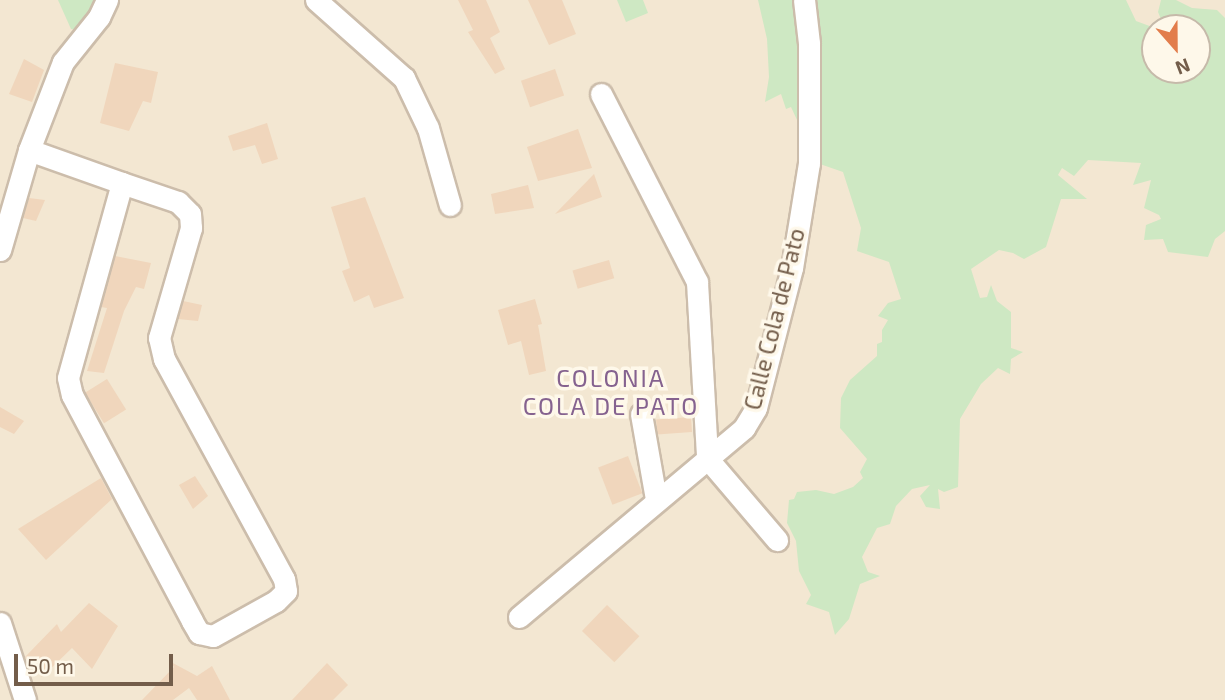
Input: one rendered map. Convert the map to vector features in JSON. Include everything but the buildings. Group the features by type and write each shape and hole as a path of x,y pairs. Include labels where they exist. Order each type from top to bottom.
{"street":[{"path":"0,250 29,150 63,62 99,17 107,0"},
{"path":"316,0 404,78 428,128 450,205"},
{"name":"Calle Cola de Pato","path":"519,617 656,499 744,428 756,408 792,268 809,163 808,18 804,0"},
{"path":"601,94 697,282 707,458 778,540"},
{"path":"29,150 178,202 190,214 191,228 159,338 164,359 284,579 286,591 276,601 213,636 199,633 192,621 72,395 68,377 122,183"},
{"path":"641,414 656,499"},
{"path":"0,623 25,700"}],"shaded area":[{"path":"0,0 1225,0 1225,700 0,700"}],"green space":[{"path":"58,0 97,0 85,32 71,29"},
{"path":"617,0 643,0 648,13 626,22"},
{"path":"758,0 1126,0 1136,21 1141,23 1141,84 1211,84 1211,14 1158,12 1161,0 1176,0 1192,8 1217,10 1225,18 1225,231 1215,239 1208,257 1168,252 1163,239 1144,240 1146,225 1161,219 1159,215 1144,208 1151,180 1133,185 1141,163 1088,160 1074,176 1062,168 1058,175 1087,199 1061,199 1046,247 1024,259 999,250 971,269 980,298 987,297 991,285 997,301 1011,312 1011,348 1023,352 1011,359 1010,374 998,368 981,384 960,419 958,487 944,492 938,489 940,509 926,507 920,496 930,485 912,489 896,506 890,524 877,528 862,557 868,572 880,576 860,584 849,619 835,635 829,612 806,604 811,595 799,571 796,541 787,523 789,500 794,499 797,492 816,490 834,494 853,487 863,478 860,472 867,459 840,428 841,398 850,380 877,356 877,344 882,342 882,330 888,320 878,316 888,303 901,299 889,262 857,251 861,228 843,172 817,163 791,107 786,109 781,94 765,102 769,77 767,39"}],"district":[{"name":"COLONIA COLA DE PATO","path":"611,392"}]}
